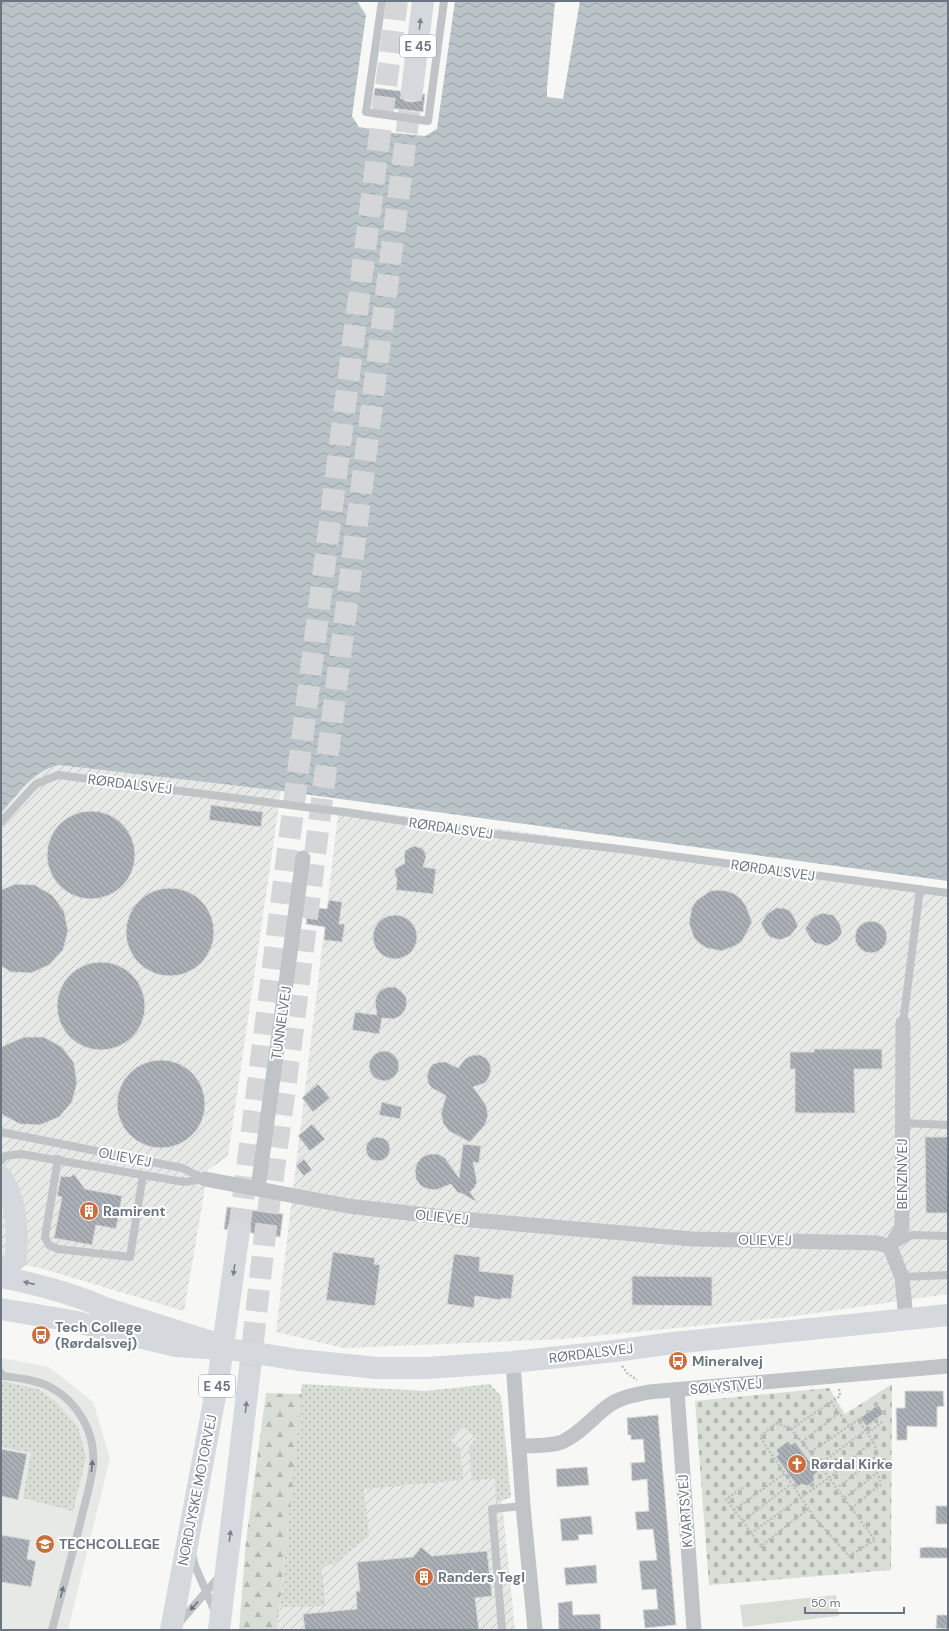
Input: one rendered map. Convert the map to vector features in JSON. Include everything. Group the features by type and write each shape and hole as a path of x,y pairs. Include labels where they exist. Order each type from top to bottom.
{"main road":[{"name":"E 45","path":"412,90 424,1"},
{"path":"1,1177 9,1191 15,1214 17,1242 16,1259 1,1273"},
{"path":"1,1234 15,1214"},
{"name":"NORDJYSKE MOTORVEJ","path":"171,1630 219,1375 239,1232"},
{"path":"1,1277 33,1283 89,1301 177,1338"},
{"path":"1,1301 8,1295 82,1309 105,1308"},
{"path":"1,1309 177,1338"},
{"name":"RØRDALSVEJ","path":"177,1338 235,1350 299,1360 377,1368 427,1368 513,1362 615,1351 679,1342 948,1315"},
{"name":"E 45","path":"219,1630 249,1377"},
{"path":"156,1630 188,1539"}],"street":[{"name":"TUNNELVEJ","path":"258,1188 303,858"},
{"name":"BENZINVEJ","path":"890,1247 902,1227 903,1023"},
{"name":"OLIEVEJ","path":"205,1179 348,1206 460,1219 693,1239 878,1242 890,1247"},
{"path":"890,1247 902,1277 906,1320"},
{"path":"513,1362 523,1506 535,1630"},
{"name":"SØLYSTVEJ","path":"519,1446 551,1445 561,1442 571,1437 610,1405 629,1396 649,1392 677,1391 948,1366"},
{"name":"KVARTSVEJ","path":"677,1391 694,1630"}],"lane":[{"path":"382,1 366,112 428,121 444,1"},
{"name":"RØRDALSVEJ","path":"1,822 36,784 58,775 351,813 469,831 642,852 948,893"},
{"path":"903,1023 920,889"},
{"path":"903,1123 948,1125"},
{"name":"OLIEVEJ","path":"1,1132 182,1168 205,1179"},
{"path":"1,1160 6,1156 21,1154 58,1159 184,1182 205,1179"},
{"path":"58,1159 45,1237 49,1245 58,1249 130,1257 143,1175"},
{"path":"890,1247 912,1235 948,1236"},
{"path":"902,1277 948,1275"},
{"path":"2,1375 33,1381 49,1387 61,1394 72,1403 81,1415 88,1429 92,1445 93,1464 88,1490 52,1630"},
{"path":"502,1630 492,1509 523,1506"},
{"path":"188,1539 195,1566 214,1608 219,1630"},
{"path":"174,1630 216,1582 227,1564"}],"path":[{"path":"490,82 510,83 508,1"},
{"path":"627,1374 637,1380"},
{"path":"791,1429 840,1396 836,1376"},
{"path":"831,1402 848,1426"},
{"path":"802,1442 839,1413"},
{"path":"811,1452 858,1420 874,1441 877,1451 873,1460 838,1487"},
{"path":"820,1464 883,1421"},
{"path":"776,1423 791,1429 830,1476 875,1540 849,1556 808,1509 760,1437 776,1423"},
{"path":"751,1533 774,1515 801,1498 874,1441"},
{"path":"734,1510 784,1474"},
{"path":"845,1498 877,1474 880,1479 880,1485 852,1508"},
{"path":"743,1521 791,1484"},
{"path":"744,1487 726,1499 764,1551"},
{"path":"760,1546 808,1509"}],"shaded area":[{"path":"59,765 281,791 228,1156 208,1170 184,1311 40,1268 1,1261 1,813 36,775 49,767"},
{"path":"339,807 948,890 948,1294 788,1317 563,1339 344,1348 276,1332"},
{"name":"TECHCOLLEGE","path":"1,1358 49,1367 93,1402 110,1458 68,1630 1,1630"},
{"path":"302,1394 485,1396 501,1492 515,1630 277,1630"}],"green space":[{"path":"1,1381 38,1389 56,1402 78,1427 86,1457 73,1511 23,1498 31,1453 1,1447"},
{"path":"302,1384 425,1391 490,1384 501,1396 511,1497 496,1503 495,1478 472,1481 469,1447 476,1438 463,1427 451,1441 460,1448 463,1480 364,1489 369,1536 333,1565 321,1566 326,1606 280,1607"},
{"path":"892,1384 891,1570 709,1585 695,1401 829,1388 845,1414"},
{"path":"266,1393 302,1394 277,1630 239,1630 246,1541"},
{"path":"836,1595 839,1616 743,1627 740,1605"}],"water":[{"path":"1,1 357,1 366,15 352,116 359,127 394,133 425,136 437,129 455,1 555,1 547,97 563,99 580,1 948,1 948,881 281,791 59,765 41,772 20,791 1,813"}],"building":[{"path":"375,88 400,91 404,100 410,102 417,101 423,94 425,94 423,112 372,106"},
{"path":"211,805 263,812 261,827 209,820"},
{"path":"91,811 108,814 122,824 132,838 135,855 132,872 122,886 108,896 91,899 74,896 60,886 50,872 47,855 50,838 60,824 74,814"},
{"path":"413,846 422,848 425,852 426,857 423,867 436,869 433,894 396,890 397,878 395,875 395,869 405,863 405,851"},
{"path":"15,884 35,885 52,895 64,911 68,931 63,950 49,965 31,973 11,972 1,966 1,890"},
{"path":"170,888 187,891 195,895 207,907 211,915 214,932 211,949 207,957 195,969 187,973 170,976 153,973 145,969 133,957 129,949 126,932 129,915 133,907 145,895 153,891"},
{"path":"719,890 735,894 741,899 746,906 752,922 741,942 721,951 707,948 700,944 694,938 689,923 692,907 697,900 710,891"},
{"path":"329,900 342,902 339,924 345,924 342,942 324,940 325,927 306,924 308,907 327,909"},
{"path":"776,908 789,910 798,926 790,936 780,940 770,937 766,933 761,923 767,914"},
{"path":"822,913 833,915 840,924 842,933 837,940 827,946 815,943 805,929 812,918"},
{"path":"395,915 407,919 413,925 417,937 413,949 407,955 395,959 383,955 377,949 373,937 377,925 383,919"},
{"path":"868,921 874,921 884,928 887,937 886,943 880,950 874,953 868,953 858,946 855,940 855,934 862,924"},
{"path":"101,962 118,965 132,975 142,989 145,1006 142,1023 132,1037 118,1047 101,1050 84,1047 70,1037 60,1023 57,1006 60,989 70,975 84,965"},
{"path":"388,987 395,987 406,997 407,1004 405,1010 400,1016 394,1019 382,1018 379,1034 352,1030 355,1012 377,1015 375,1002 377,995 381,990"},
{"path":"24,1037 44,1037 62,1047 74,1063 77,1083 72,1102 59,1117 40,1125 20,1124 3,1115 1,1112 1,1047"},
{"path":"814,1049 882,1049 882,1069 854,1069 855,1113 795,1113 795,1069 790,1069 790,1052 814,1052"},
{"path":"384,1051 395,1055 399,1066 395,1077 384,1081 373,1077 369,1066 373,1055"},
{"path":"473,1055 480,1055 486,1058 490,1064 491,1071 485,1083 473,1087 486,1105 488,1115 485,1125 470,1142 449,1131 443,1123 441,1113 446,1096 432,1088 428,1083 427,1076 429,1069 433,1064 446,1062 458,1068 466,1058"},
{"path":"161,1060 178,1063 192,1073 202,1087 205,1104 202,1121 192,1135 178,1145 161,1148 144,1145 130,1135 120,1121 117,1104 120,1087 130,1073 144,1063"},
{"path":"318,1084 330,1098 313,1112 302,1098"},
{"path":"382,1102 402,1107 400,1119 379,1115"},
{"path":"312,1124 325,1139 310,1151 298,1136"},
{"path":"378,1137 387,1140 390,1149 387,1158 378,1161 369,1158 366,1149 369,1140"},
{"path":"925,1137 948,1137 948,1213 926,1213"},
{"path":"463,1144 481,1146 479,1163 473,1162 477,1182 475,1187 470,1192 477,1202 461,1193 458,1193 451,1184 436,1190 428,1189 421,1186 416,1179 415,1171 417,1163 422,1157 430,1154 438,1154 445,1158 459,1178"},
{"path":"304,1159 312,1170 304,1176 296,1166"},
{"name":"Ramirent","path":"74,1174 85,1189 122,1196 116,1229 96,1225 92,1245 54,1238 62,1197 57,1196 61,1176 70,1177"},
{"path":"227,1207 283,1214 280,1237 251,1233 250,1226 246,1221 241,1219 234,1220 229,1224 227,1230 224,1229"},
{"path":"333,1252 375,1258 374,1264 380,1265 375,1306 326,1300"},
{"path":"454,1254 480,1257 479,1271 514,1275 511,1299 501,1298 501,1300 475,1296 474,1308 447,1304"},
{"path":"632,1276 712,1277 712,1306 632,1305"},
{"path":"905,1391 943,1391 944,1406 937,1407 937,1427 907,1426 907,1440 897,1440 896,1408 905,1408"},
{"path":"878,1405 884,1413 867,1426 860,1418"},
{"path":"658,1415 676,1625 645,1628 643,1610 658,1609 656,1589 642,1590 639,1561 657,1560 653,1529 637,1530 635,1512 649,1511 647,1479 632,1481 631,1463 645,1462 643,1439 631,1440 631,1435 628,1435 627,1418"},
{"name":"Rørdal Kirke","path":"788,1441 791,1445 795,1442 818,1472 814,1475 814,1481 808,1486 801,1484 798,1487 776,1457 779,1454 776,1450"},
{"path":"1,1449 27,1454 18,1500 1,1496"},
{"path":"587,1467 589,1485 557,1487 556,1469"},
{"path":"936,1506 948,1506 948,1524 936,1524"},
{"path":"591,1516 593,1534 578,1535 579,1540 562,1541 560,1519"},
{"path":"1,1535 30,1540 27,1559 36,1561 31,1587 1,1582"},
{"name":"Randers Tegl","path":"421,1547 432,1556 487,1551 492,1596 475,1598 479,1630 305,1630 303,1614 357,1609 356,1591 360,1591 357,1562 413,1557"},
{"path":"920,1548 948,1548 948,1558 920,1558"},
{"path":"596,1565 597,1583 566,1585 564,1568"},
{"path":"572,1601 573,1615 600,1614 601,1630 559,1630 558,1603"},
{"path":"937,1615 948,1615 948,1629 936,1628"}],"tunnel":[{"path":"239,1231 397,1"},
{"path":"249,1377 265,1235 291,1044 412,90"}],"place":[{"name":"Ramirent","path":"89,1211"},
{"name":"Tech College (Rørdalsvej)","path":"41,1335"},
{"name":"Mineralvej","path":"678,1361"},
{"name":"Rørdal Kirke","path":"797,1464"},
{"name":"TECHCOLLEGE","path":"45,1544"},
{"name":"Randers Tegl","path":"424,1577"}]}
